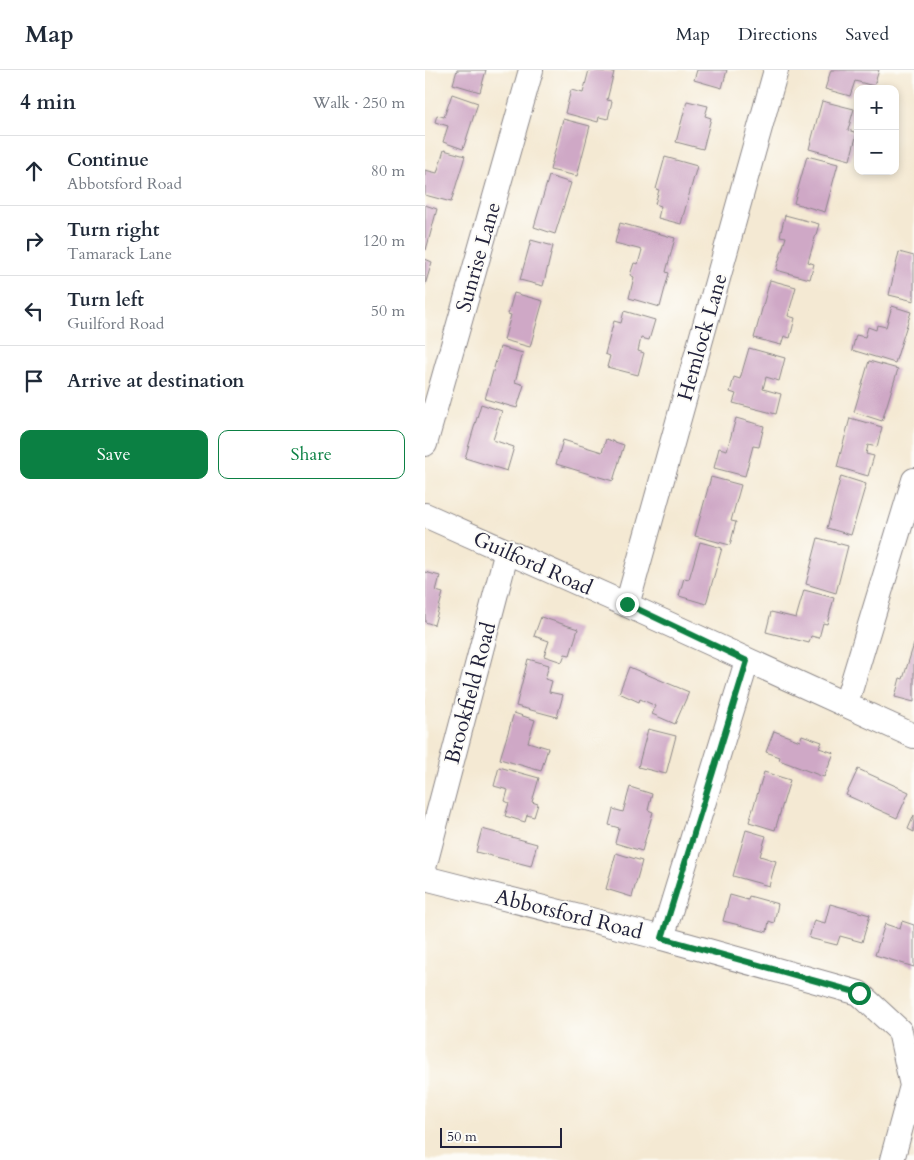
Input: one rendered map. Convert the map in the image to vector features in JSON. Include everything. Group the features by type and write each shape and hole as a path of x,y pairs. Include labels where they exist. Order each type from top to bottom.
{"street":[{"name":"Sunrise Lane","path":"425,444 531,70"},
{"name":"Hemlock Lane","path":"627,604 776,70"},
{"path":"845,704 914,480"},
{"name":"Guilford Road","path":"425,515 627,604 747,661 914,736"},
{"name":"Brookfield Road","path":"425,864 507,551"},
{"path":"662,938 747,661"},
{"name":"Abbotsford Road","path":"425,878 662,938 857,993 900,1031 912,1086 892,1160"}],"building":[{"path":"457,70 486,70 480,92 453,84"},
{"path":"589,70 614,72 607,100 612,101 608,119 599,117 598,122 565,113 571,90 583,93"},
{"path":"697,70 727,70 722,88 694,80"},
{"path":"831,70 879,70 874,85 855,81 850,96 825,89"},
{"path":"452,94 478,103 463,149 443,142 448,126 435,122 437,115 444,117"},
{"path":"687,101 708,106 705,116 711,118 703,149 676,142"},
{"path":"822,101 854,109 848,130 854,132 854,145 850,160 809,149"},
{"path":"563,119 590,126 577,176 550,170"},
{"path":"444,150 465,156 451,202 425,195 425,170 437,173"},
{"path":"807,156 838,164 825,212 794,203"},
{"path":"665,157 697,166 681,224 658,218 661,206 655,204 659,190 656,189"},
{"path":"549,176 571,183 555,234 534,227"},
{"path":"425,205 437,209 426,250 425,250"},
{"path":"785,215 819,224 808,262 814,264 810,279 776,270 786,237 780,236"},
{"path":"620,223 675,238 666,272 669,273 660,307 629,298 634,277 630,275 634,263 638,264 642,250 615,243"},
{"path":"531,240 553,246 543,286 520,280"},
{"path":"899,252 914,256 914,301 889,295"},
{"path":"425,259 432,262 425,285"},
{"path":"770,280 796,287 788,316 795,318 790,338 784,336 781,345 754,338"},
{"path":"514,293 543,301 530,347 504,340 511,315 508,314"},
{"path":"892,306 911,312 895,363 852,350 856,335 865,337 868,327 876,330 877,325 886,327"},
{"path":"624,311 655,320 649,340 641,338 638,351 644,353 638,375 607,367 610,356 605,354 614,321 621,323"},
{"path":"500,347 523,353 515,382 524,385 517,408 485,399"},
{"path":"749,348 785,358 779,381 766,377 763,389 781,394 776,414 733,403 736,394 730,392 734,377 740,379"},
{"path":"869,361 898,369 882,421 854,412"},
{"path":"481,404 502,411 493,440 514,447 507,471 465,458"},
{"path":"736,418 764,426 759,447 753,446 745,476 714,468 719,448 727,450"},
{"path":"850,418 882,427 877,447 868,445 866,454 874,456 868,476 837,467"},
{"path":"606,439 624,445 613,481 556,464 563,440 602,452"},
{"path":"841,476 866,484 851,535 827,528"},
{"path":"711,477 741,485 731,521 736,522 730,545 695,536"},
{"path":"818,538 848,546 836,593 806,584"},
{"path":"700,542 722,548 706,604 679,596 684,578 689,579"},
{"path":"425,572 440,576 436,591 443,593 434,625 425,622"},
{"path":"804,590 834,598 827,624 823,623 819,638 811,636 809,643 766,632 771,612 796,618"},
{"path":"541,617 578,629 570,655 565,654 562,662 544,656 549,641 534,636"},
{"path":"914,644 914,702 895,697 900,678 903,679"},
{"path":"528,659 549,665 545,679 552,681 549,692 563,695 557,717 516,706"},
{"path":"629,667 689,692 675,724 652,714 656,706 640,699 639,702 619,693"},
{"path":"514,713 535,720 528,742 548,748 541,771 500,759"},
{"path":"648,729 676,736 666,774 638,767"},
{"path":"774,731 800,741 802,735 822,742 819,748 834,753 824,777 779,760 780,757 766,752"},
{"path":"499,767 539,778 532,802 538,804 534,817 527,815 525,822 505,816 509,803 505,801 508,790 494,786"},
{"path":"858,769 909,792 897,818 846,795"},
{"path":"764,772 790,780 775,830 749,822"},
{"path":"630,787 652,794 648,810 653,812 642,851 615,843 619,828 609,825 613,809 623,812"},
{"path":"914,815 914,832 908,829"},
{"path":"482,829 537,844 531,866 476,852"},
{"path":"746,830 766,836 760,856 776,861 769,886 733,876"},
{"path":"616,853 642,861 632,897 606,889"},
{"path":"730,895 748,900 749,896 778,904 774,923 769,921 767,932 723,921"},
{"path":"830,904 870,915 862,942 840,936 837,945 809,938 814,920 825,923"},
{"path":"902,921 914,925 914,967 875,955 885,924 900,929"}],"route":[{"path":"627,604 747,661 662,938 859,993"}]}
